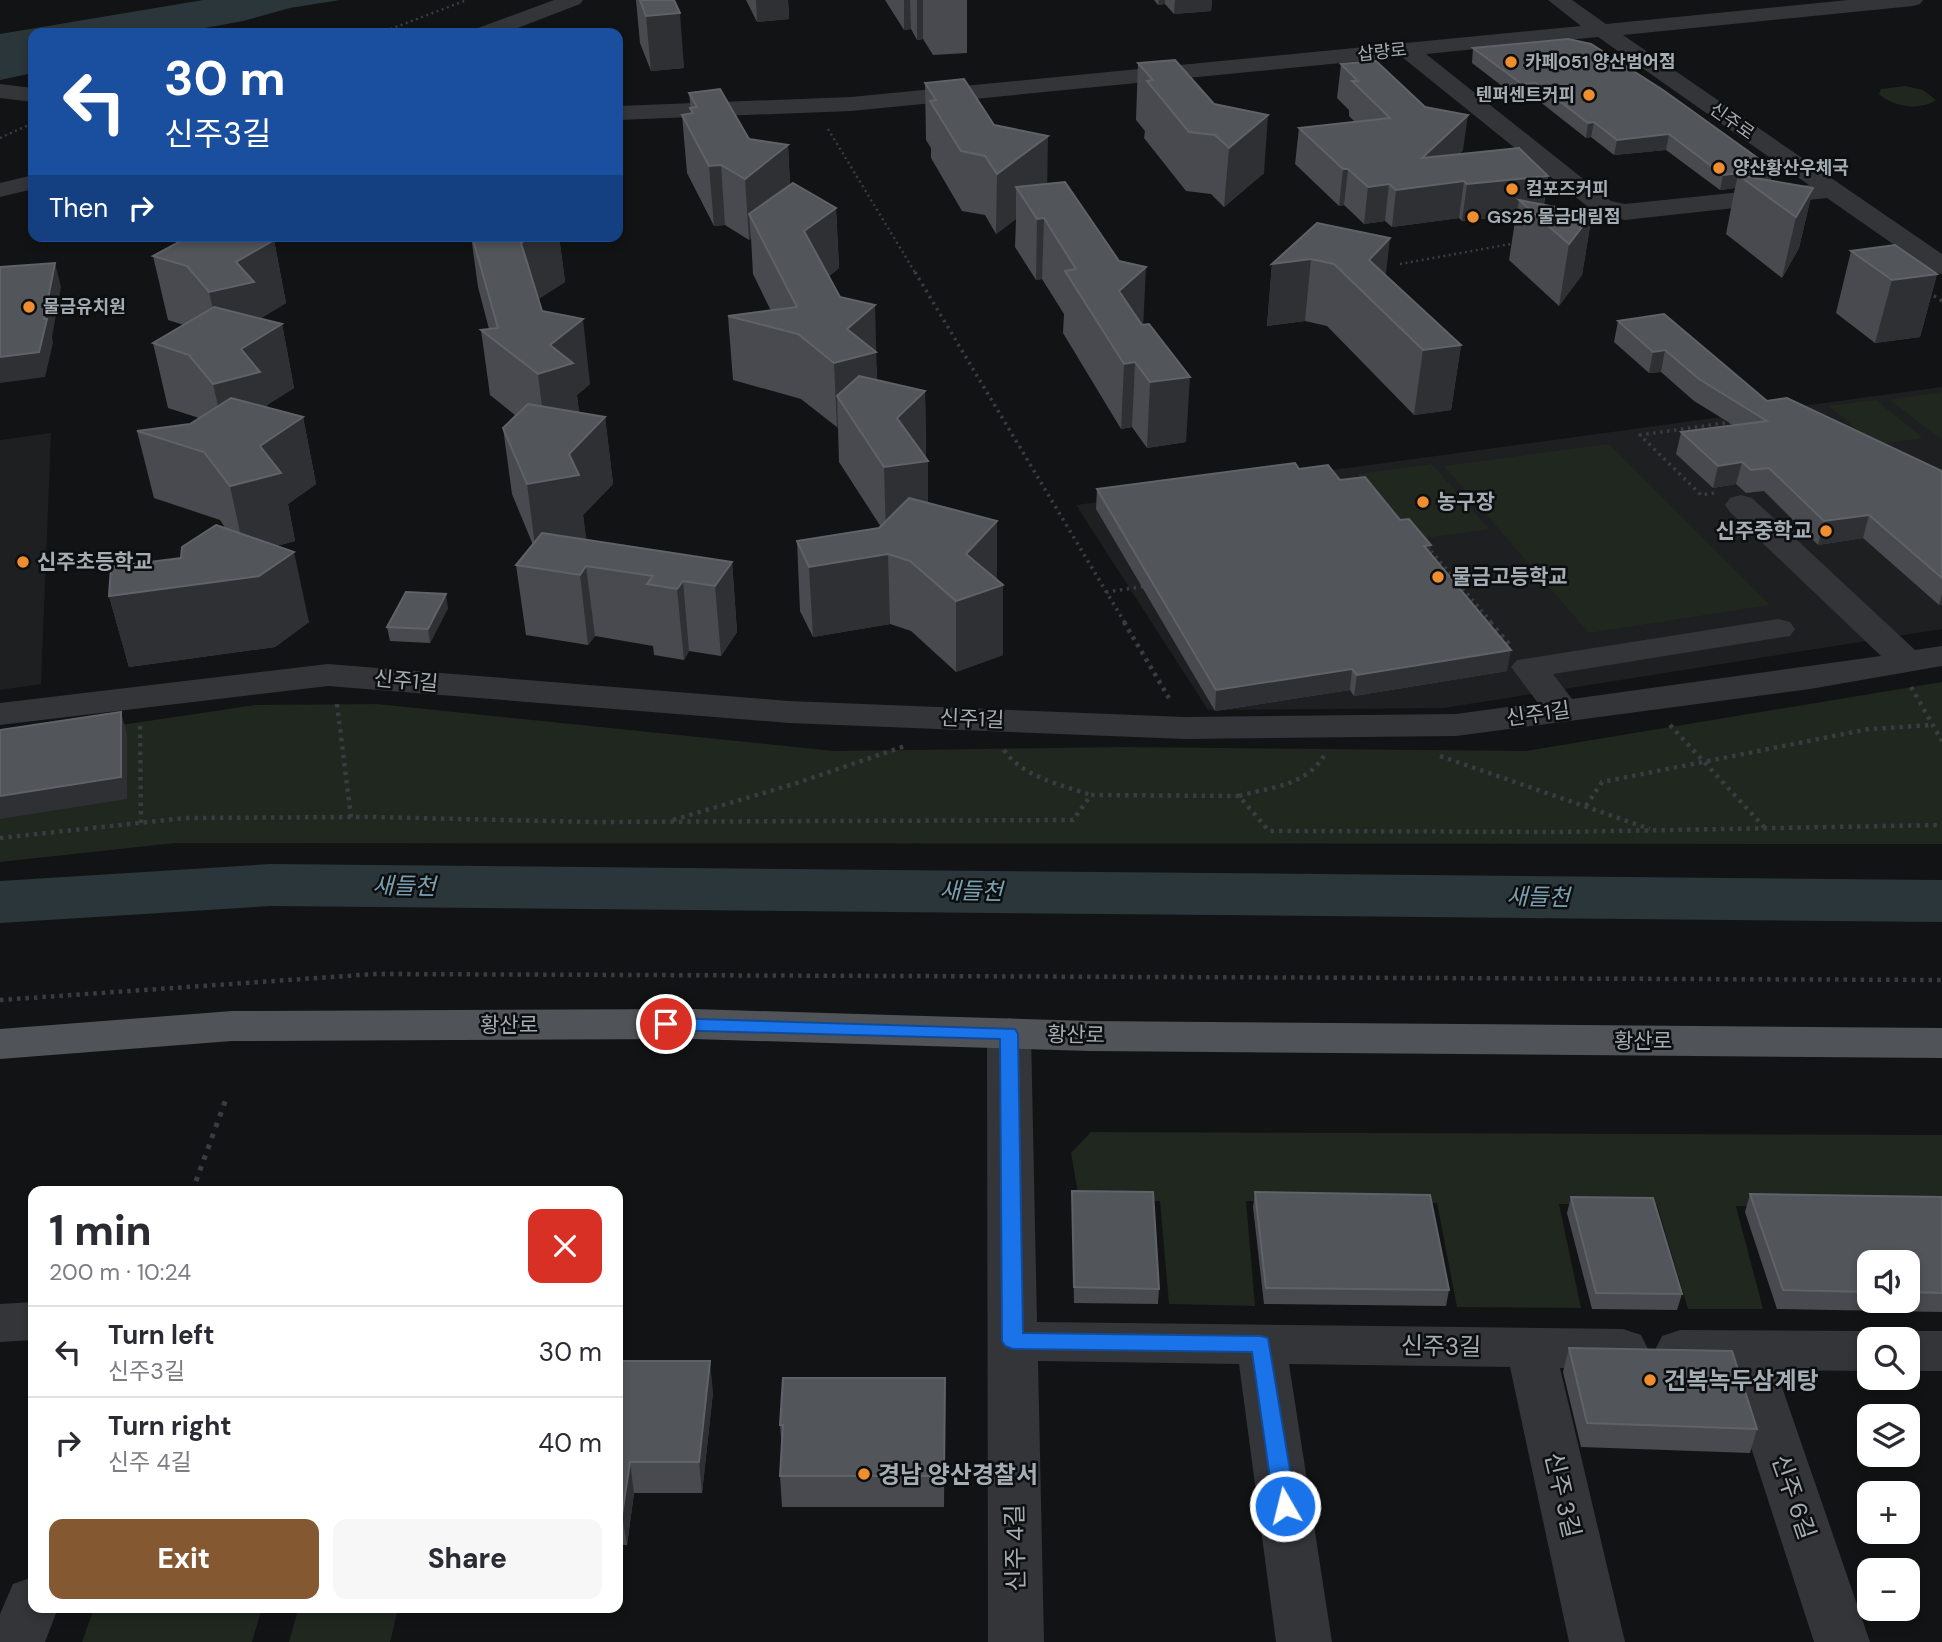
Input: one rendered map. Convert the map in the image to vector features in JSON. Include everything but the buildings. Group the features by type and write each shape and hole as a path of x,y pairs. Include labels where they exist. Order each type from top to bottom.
{"main road":[{"name":"황산로","path":"0,1044 232,1026 693,1024 1009,1034 1942,1043"}],"street":[{"path":"499,28 573,0"},
{"name":"신주로","path":"1558,0 1942,266"},
{"name":"삽량로","path":"623,113 851,104 1913,0"},
{"path":"1407,50 1602,206 1625,212 1831,190"},
{"path":"0,91 28,94"},
{"path":"0,190 28,183"},
{"path":"1741,505 1919,666"},
{"path":"1563,711 1529,667 1778,629"},
{"name":"신주1길","path":"0,714 328,675 789,712 1185,728 1456,725 1919,666"},
{"name":"신주 4길","path":"1009,1034 1016,1642"},
{"path":"0,1323 28,1321"},
{"name":"신주3길","path":"1013,1341 1745,1352 1857,1351"},
{"path":"1261,1344 1304,1642"},
{"name":"신주 3길","path":"1530,1347 1597,1642"},
{"path":"1920,1351 1942,1351"},
{"name":"신주 6길","path":"1745,1352 1842,1642"}],"path":[{"path":"393,28 467,0"},
{"path":"824,122 1172,702"},
{"path":"0,138 28,125"},
{"path":"1400,264 1525,242"},
{"path":"1920,286 1942,301"},
{"path":"1734,421 1640,435 1701,495 1725,491 1741,505"},
{"path":"1431,551 1529,667"},
{"path":"1107,592 1157,585"},
{"path":"1919,666 1933,725 1942,741"},
{"path":"337,696 351,817"},
{"path":"140,714 141,823"},
{"path":"1666,721 1764,828"},
{"path":"1586,806 1601,782 1869,729 1933,725"},
{"path":"1001,742 1007,757 1031,772 1091,795 1239,796 1296,782 1320,767 1327,746"},
{"path":"667,821 797,783 912,744"},
{"path":"1433,754 1654,830"},
{"path":"0,838 185,818 1073,820 1091,795"},
{"path":"1239,796 1269,831 1654,830 1942,825"},
{"path":"0,1000 375,974 1942,980"},
{"path":"194,1186 226,1099"}],"shaded area":[{"path":"203,0 340,0 290,8 205,28 36,28"},
{"path":"28,29 28,74 0,80 0,34"},
{"path":"1905,86 1923,90 1936,100 1923,106 1907,106 1891,102 1879,94 1881,89"},
{"name":"물금고등학교","path":"1942,387 1942,629 1444,708 1208,710 1076,505"},
{"path":"1942,392 1942,440 1890,400"},
{"path":"1876,400 1923,438 1875,445 1829,406"},
{"name":"신주초등학교","path":"51,433 41,684 0,690 0,440"},
{"path":"1609,444 1770,605 1589,633 1444,466"},
{"name":"농구장","path":"1432,464 1489,529 1412,540 1357,474"},
{"path":"1942,682 1942,844 175,843 0,862 0,743 255,705 377,704 834,751 1125,747 1526,751"},
{"path":"1091,1132 1942,1135 1942,1208 1736,1206 1763,1309 1688,1309 1657,1205 1559,1204 1581,1308 1457,1307 1437,1203 1246,1201 1255,1306 1169,1304 1160,1201 1079,1199 1071,1153"},
{"path":"92,1613 261,1613 252,1642 82,1642"},
{"path":"297,1613 397,1613 390,1642 289,1642"}],"waterway":[{"name":"새들천","path":"0,902 270,885 1942,901"}],"place":[{"name":"카페051 양산범어점","path":"1511,62"},
{"name":"텐퍼센트커피","path":"1589,95"},
{"name":"양산황산우체국","path":"1719,168"},
{"name":"컴포즈커피","path":"1512,189"},
{"name":"GS25 물금대림점","path":"1473,217"},
{"name":"물금유치원","path":"29,307"},
{"name":"농구장","path":"1423,502"},
{"name":"신주중학교","path":"1826,531"},
{"name":"신주초등학교","path":"23,562"},
{"name":"물금고등학교","path":"1438,577"},
{"name":"건복녹두삼계탕","path":"1650,1380"},
{"name":"경남 양산경찰서","path":"864,1474"}],"route":[{"path":"666,1024 1009,1034 1013,1341 1261,1344 1285,1506"}]}
